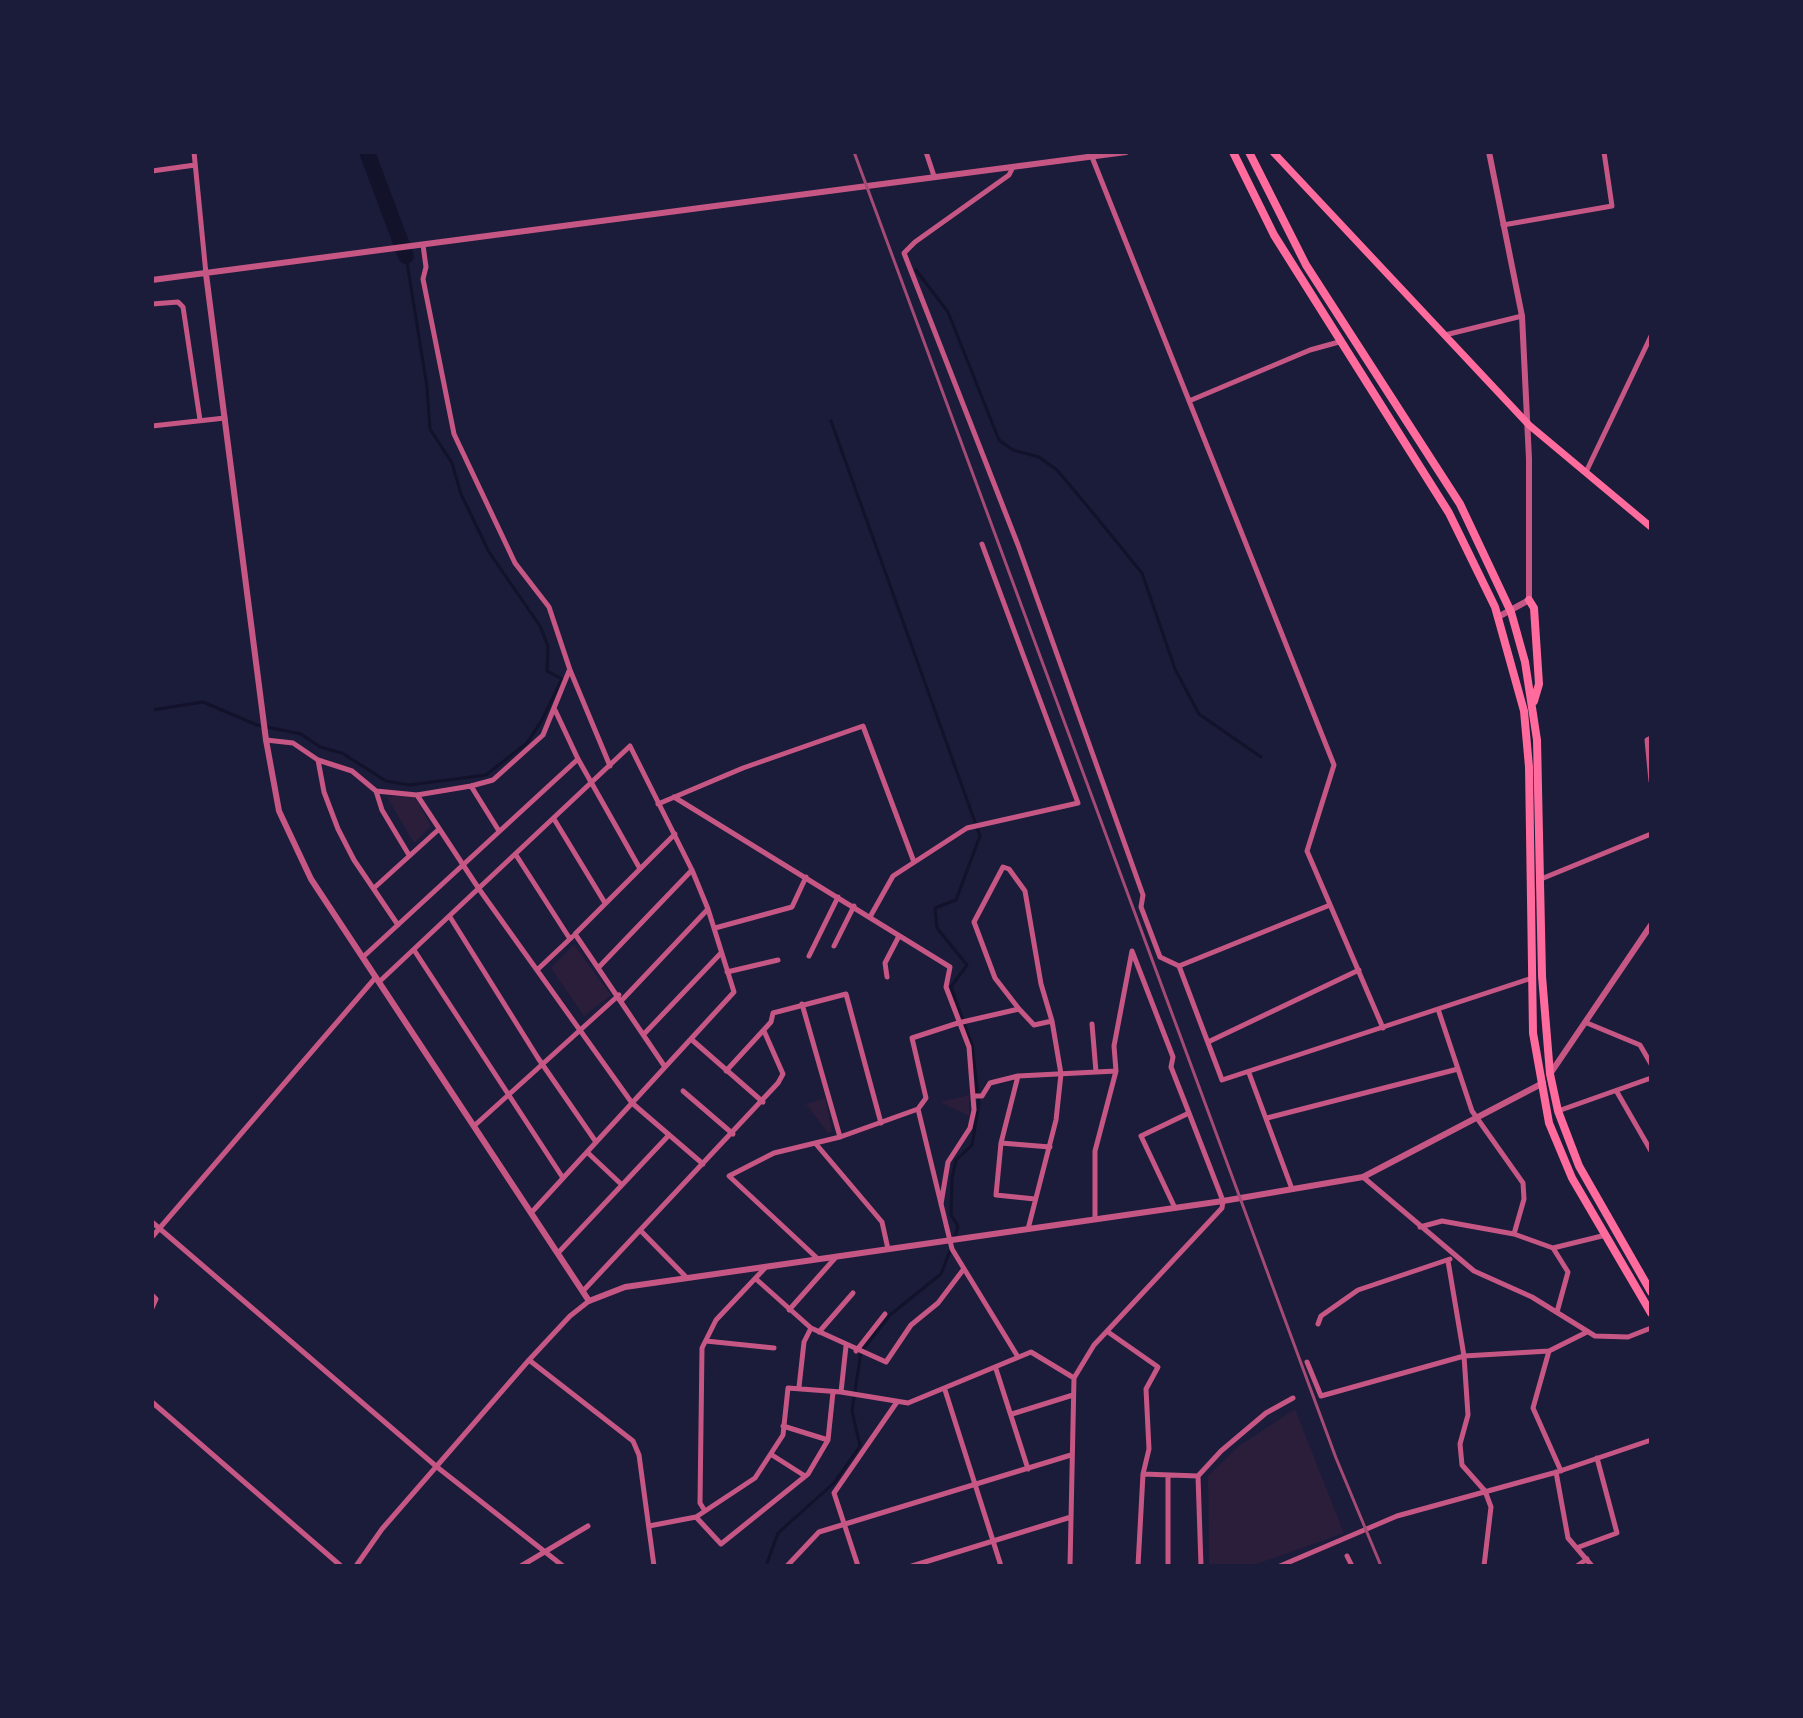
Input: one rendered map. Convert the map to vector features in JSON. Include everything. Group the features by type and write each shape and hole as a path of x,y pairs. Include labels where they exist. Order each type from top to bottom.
{"highway":[{"path":"1233,152 1274,235 1449,513 1498,617 1524,711 1529,767 1533,1033 1549,1123 1572,1178 1651,1313"},
{"path":"1249,152 1306,265 1460,504 1511,612 1533,705 1542,976 1550,1074 1558,1111 1579,1166 1651,1292"},
{"path":"1529,600 1534,608 1539,684 1533,705"}],"main road":[{"path":"1273,152 1529,425 1651,527"}],"street":[{"path":"194,152 206,274 266,740 279,811 311,879 589,1301"},
{"path":"926,152 934,176"},
{"path":"152,280 1013,167 1091,154 1126,152"},
{"path":"1489,152 1522,316 1529,425 1529,600 1498,617"},
{"path":"1502,225 1612,206 1604,152"},
{"path":"1091,154 1334,765 1307,851 1383,1028"},
{"path":"152,171 195,165"},
{"path":"1013,167 1009,175 904,253 1018,545 1143,895 1141,907 1160,957 1179,966 1222,1080 1383,1028 1477,993 1532,978"},
{"path":"421,245 426,267 423,279 454,434 515,563 549,607 570,670 610,766"},
{"path":"152,304 178,302 183,307 200,420"},
{"path":"1445,335 1522,316"},
{"path":"1585,473 1651,336"},
{"path":"1189,401 1310,350 1339,342"},
{"path":"152,426 225,418"},
{"path":"870,917 893,876 973,828 1078,803 982,544"},
{"path":"376,791 417,795 493,780 543,735 570,670"},
{"path":"555,710 578,759 639,868"},
{"path":"658,804 863,726 914,862"},
{"path":"1651,738 1647,740 1651,781"},
{"path":"266,740 293,743 318,760 352,771 376,791 382,810 409,855"},
{"path":"152,1237 378,980 450,917 630,746 692,870 715,928 734,992 531,1213"},
{"path":"363,957 578,759"},
{"path":"318,760 324,792 338,829 398,925"},
{"path":"471,786 499,831"},
{"path":"417,795 479,889 632,1103 703,1164"},
{"path":"674,797 854,906 952,970 946,987 969,1047 974,1096 970,1128 948,1162 941,1204"},
{"path":"554,819 605,903"},
{"path":"374,888 438,830"},
{"path":"537,970 675,834"},
{"path":"1541,879 1651,834"},
{"path":"516,855 621,997 665,1067"},
{"path":"1028,1229 1050,1147 1061,1074 1052,1021 1041,984 1025,891 1009,869 1003,867 974,922 995,978 1019,1009 1034,1025 1052,1021"},
{"path":"599,967 692,870"},
{"path":"715,928 792,907 806,877"},
{"path":"809,956 838,897"},
{"path":"1179,966 1330,905"},
{"path":"834,946 854,906"},
{"path":"474,1126 621,997 708,909"},
{"path":"450,917 596,1142"},
{"path":"356,1566 382,1529 529,1360 570,1316 589,1301 625,1287 1223,1201 1363,1177 1541,1085 1587,1023 1651,925"},
{"path":"887,977 885,963 899,936"},
{"path":"414,950 563,1178"},
{"path":"1070,1566 1074,1378 1094,1345 1222,1208 1223,1201 1171,1067 1173,1057 1132,951 1114,1046 1116,1071 1095,1151 1095,1218"},
{"path":"644,1034 721,953"},
{"path":"727,972 778,960"},
{"path":"1208,1042 1359,970"},
{"path":"726,1071 764,1031 773,1013 846,994 881,1123"},
{"path":"802,1004 840,1137"},
{"path":"818,1259 729,1176 763,1157 840,1137 918,1109 926,1098 912,1038 958,1023 1019,1009"},
{"path":"1438,1009 1472,1111 1523,1183 1524,1199 1514,1234"},
{"path":"1587,1023 1640,1045 1651,1064"},
{"path":"1092,1024 1096,1072"},
{"path":"583,1291 641,1231 674,1191 763,1102 783,1074 764,1031"},
{"path":"691,1039 763,1102"},
{"path":"1267,1118 1458,1069"},
{"path":"974,1096 982,1096 990,1083 1018,1076 1116,1071"},
{"path":"1249,1073 1292,1189"},
{"path":"1018,1076 1001,1143 996,1195 1035,1199"},
{"path":"1558,1111 1651,1078"},
{"path":"683,1091 733,1134"},
{"path":"1617,1092 1651,1151"},
{"path":"918,1109 949,1239 963,1270 1018,1357"},
{"path":"1175,1208 1141,1136 1189,1113"},
{"path":"558,1253 669,1135"},
{"path":"815,1143 882,1222 888,1249"},
{"path":"1001,1143 1050,1147"},
{"path":"587,1152 622,1185"},
{"path":"1363,1177 1451,1258 1557,1312 1595,1336 1628,1337 1651,1328"},
{"path":"1420,1227 1442,1221 1514,1234 1553,1248 1606,1235"},
{"path":"152,1222 437,1467 563,1566"},
{"path":"641,1231 687,1278"},
{"path":"1553,1248 1568,1272 1557,1312"},
{"path":"789,1310 836,1257"},
{"path":"1318,1324 1321,1316 1358,1290 1451,1258"},
{"path":"1451,1258 1468,1415 1460,1444 1462,1465 1485,1491 1492,1519 1484,1566"},
{"path":"705,1511 700,1503 702,1348 716,1320 765,1267"},
{"path":"756,1279 811,1328 886,1362 911,1325 938,1303 963,1270"},
{"path":"819,1332 853,1293"},
{"path":"152,1295 156,1299 152,1308"},
{"path":"856,1351 885,1314"},
{"path":"799,1387 804,1342 811,1328"},
{"path":"1108,1332 1158,1367 1146,1389 1149,1449 1143,1474 1138,1566"},
{"path":"1307,1362 1321,1396 1464,1356 1549,1351 1588,1332"},
{"path":"706,1341 774,1348"},
{"path":"841,1392 846,1346"},
{"path":"1549,1351 1533,1408 1558,1472 1568,1538 1579,1547 1592,1566"},
{"path":"649,1526 696,1517 755,1478 783,1435 788,1388 841,1392 908,1403 1031,1352 1074,1378"},
{"path":"529,1360 633,1441 639,1455 654,1566"},
{"path":"996,1369 1028,1469"},
{"path":"945,1390 1001,1566"},
{"path":"696,1517 721,1544 805,1476 828,1440 833,1392"},
{"path":"1012,1414 1073,1395"},
{"path":"1201,1566 1198,1476 1221,1451 1266,1413 1293,1398"},
{"path":"152,1402 341,1566"},
{"path":"858,1566 834,1493 897,1402"},
{"path":"783,1426 828,1440"},
{"path":"1280,1566 1397,1516 1558,1472 1651,1440"},
{"path":"772,1455 805,1476"},
{"path":"787,1566 819,1532 1071,1455"},
{"path":"1579,1547 1617,1533 1597,1458"},
{"path":"1143,1474 1198,1476"},
{"path":"1168,1475 1168,1566"},
{"path":"912,1566 1071,1517"},
{"path":"521,1566 588,1526"},
{"path":"1347,1556 1352,1566"},
{"path":"1577,1566 1587,1559"}],"shaded area":[{"path":"414,795 431,826 414,843 387,797"},
{"path":"574,945 611,995 584,1016 551,968"},
{"path":"969,1095 969,1116 940,1102"},
{"path":"825,1098 832,1132 828,1133 806,1104"},
{"path":"1295,1409 1344,1533 1251,1566 1209,1566 1208,1476 1239,1446"}],"waterway":[{"path":"367,152 406,256"},
{"path":"152,710 203,702 257,725 301,734 320,747 342,753 386,781 409,785 486,775 527,743 542,720 562,679 547,671 548,646 540,626 489,552 461,494 452,463 430,429 427,387 406,256"},
{"path":"916,270 948,312 999,440 1013,450 1039,457 1057,470 1089,508 1142,573 1175,669 1199,714 1261,757"},
{"path":"831,421 980,836 956,900 935,908 937,928 967,965 951,987 972,1045 979,1104 972,1145 956,1160 952,1178 951,1215 958,1226 954,1240"},
{"path":"766,1566 778,1533 834,1483 860,1446 852,1411 861,1352 890,1315 941,1274 951,1248"}],"railway":[{"path":"854,152 1336,1458 1381,1566"}]}
